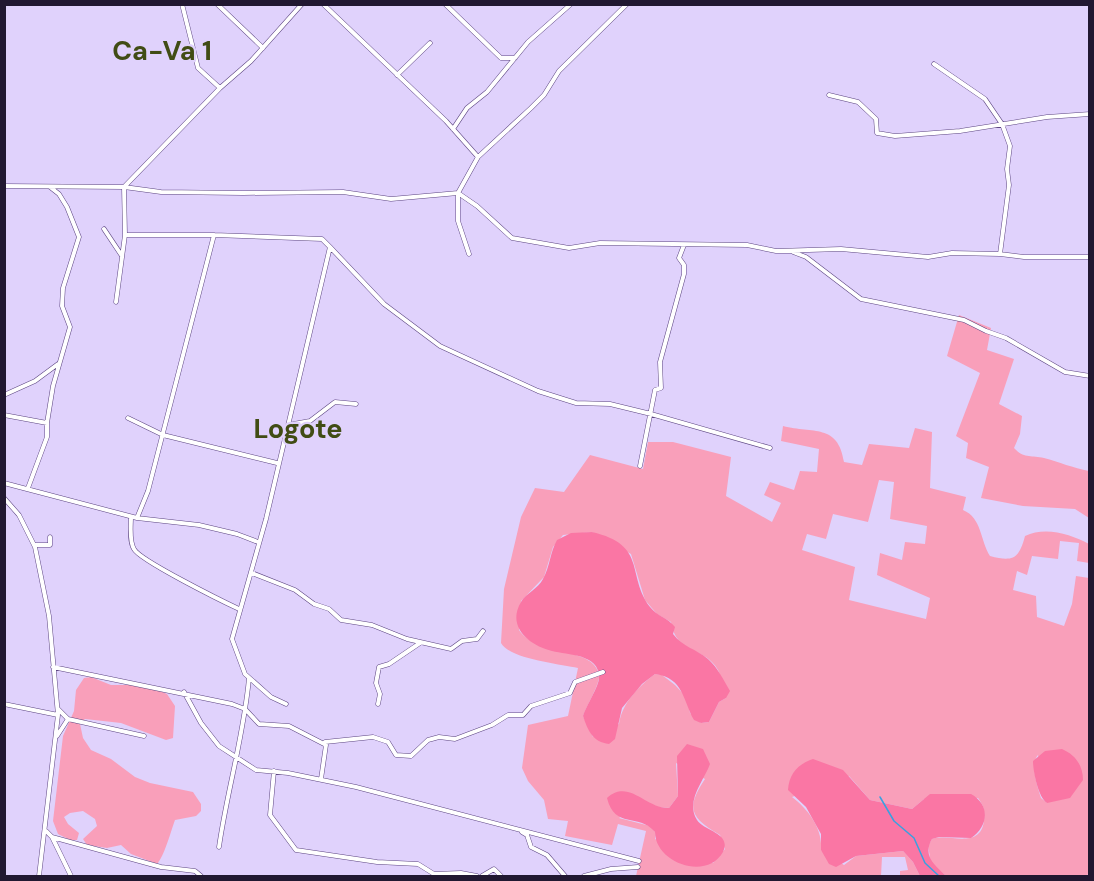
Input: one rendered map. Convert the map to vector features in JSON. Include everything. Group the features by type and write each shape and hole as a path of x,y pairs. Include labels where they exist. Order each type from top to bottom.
{"street":[{"path":"182,4 198,68 220,88"},
{"path":"217,4 263,48"},
{"path":"116,302 125,235 124,187 220,88 263,48 302,4"},
{"path":"323,4 453,129 478,157"},
{"path":"445,4 501,58 516,58"},
{"path":"453,129 467,108 487,92 532,37 571,4"},
{"path":"469,254 458,220 458,193 478,157 537,102 559,71 627,4"},
{"path":"397,75 430,43"},
{"path":"934,64 985,99 1002,124 1010,146 1007,169 1009,185 1005,200 1000,254"},
{"path":"829,95 858,102 876,119 878,133 895,136 960,131 1047,117 1089,114"},
{"path":"4,186 124,187 162,192 343,192 391,199 458,193 477,206 506,235 524,241 569,248 600,243 747,245 772,251 841,249 928,257 952,253 1024,257 1089,257"},
{"path":"27,488 47,437 47,423 59,364 70,327 61,300 79,237 68,207 59,194 50,187"},
{"path":"104,229 122,257"},
{"path":"125,235 214,235 321,239 384,304 440,346 538,391 576,403 610,404 770,448"},
{"path":"136,518 148,491 200,278 214,235"},
{"path":"640,466 655,390 661,388 660,362 684,274 684,265 679,258 684,245"},
{"path":"286,704 271,697 249,678 232,639 239,609 252,573 330,247"},
{"path":"789,251 806,257 861,299 964,320 1006,338 1065,372 1089,376"},
{"path":"4,395 35,381 59,364"},
{"path":"288,425 310,421 334,402 356,404"},
{"path":"4,414 47,423"},
{"path":"128,418 163,435 277,463"},
{"path":"4,483 130,517 199,525 237,534 258,542"},
{"path":"4,498 18,514 35,545 49,616 58,712 57,737 39,876"},
{"path":"130,517 133,547 136,553 169,574 239,609"},
{"path":"35,545 50,545 50,537"},
{"path":"252,573 295,590 314,604 329,609 341,620 372,625 421,642 451,649 462,641 477,639 483,631"},
{"path":"378,704 380,694 376,683 378,667 389,664 421,642"},
{"path":"53,667 156,689 184,692 232,704 245,709 262,725 289,726 324,742 373,737 388,742 396,755 411,756 428,740 439,737 455,739 492,725 508,715 523,715 531,706 570,693 575,682 603,672"},
{"path":"219,847 228,784 244,724 249,678"},
{"path":"184,692 201,723 219,746 256,770 321,779 520,830 639,864 584,876"},
{"path":"4,704 58,712 68,719 144,736"},
{"path":"57,737 68,719"},
{"path":"321,779 326,750 324,742"},
{"path":"274,771 270,815 296,850 327,853 346,859 418,864 434,874 462,873 477,876"},
{"path":"45,830 52,837 71,876"},
{"path":"520,830 526,835 531,847 547,855 565,876"},
{"path":"52,837 161,867 195,871 201,876"},
{"path":"482,876 494,870 501,876"}],"shaded area":[{"path":"959,315 991,328 987,350 1014,359 999,404 1022,416 1020,434 1014,448 1024,455 1044,458 1089,471 1089,518 1075,509 1023,506 981,498 989,467 966,458 968,443 956,436 980,373 947,356"},
{"path":"783,426 822,432 836,441 844,462 862,465 869,444 909,448 915,428 932,432 930,488 966,497 963,510 974,518 990,556 1004,559 1014,557 1020,550 1025,536 1041,532 1066,534 1089,544 1089,563 1077,561 1079,543 1060,541 1058,559 1032,556 1027,575 1017,571 1013,590 1036,596 1037,617 1064,626 1072,604 1076,576 1089,578 1089,874 1085,876 946,876 931,863 928,846 932,839 963,839 977,835 984,821 983,806 978,798 924,799 912,809 870,800 849,776 792,797 804,807 817,827 821,850 844,865 856,856 903,851 913,862 920,876 900,876 900,871 908,870 905,857 882,857 881,876 636,876 646,831 618,824 612,845 565,836 568,821 548,819 544,800 528,781 522,768 528,725 568,716 578,668 524,657 506,649 501,643 504,589 521,517 535,488 564,492 590,455 643,469 648,442 673,442 731,457 726,496 772,522 781,503 764,495 770,482 794,490 800,471 817,472 819,449 781,441","holes":["879,480 894,482 890,519 927,526 925,544 905,542 902,560 880,553 877,575 930,598 926,619 849,600 855,567 802,550 807,534 826,539 833,514 868,522","592,532 631,554 645,600 657,614 671,622 679,640 712,662 721,676 726,698 719,702 709,722 701,723 690,713 687,698 675,685 662,675 655,674 632,696 619,724 593,737 583,716 598,681 596,667 589,660 539,644 519,630 521,601 544,577 553,547 563,535","1038,755 1047,803 1041,798 1038,787 1034,769","676,763 705,779 693,805 697,818 720,835 725,849 713,863 655,839 655,832 650,826 619,818 646,801 653,807 669,808 678,796"]},
{"path":"592,532 610,538 629,553 643,595 650,607 675,627 673,634 677,638 708,659 720,674 730,691 726,698 719,702 709,722 701,723 694,720 677,685 665,676 655,674 642,684 622,708 615,739 609,744 603,743 589,731 583,716 599,678 594,664 582,657 536,645 518,627 517,611 521,602 543,579 557,540 571,533"},
{"path":"91,677 111,685 147,685 167,694 175,706 173,738 166,740 121,723 85,719 80,724 83,738 91,750 111,759 135,777 150,783 193,792 201,804 201,811 196,816 175,820 165,850 157,864 131,854 121,845 107,848 87,845 83,839 97,826 95,819 83,811 70,813 64,817 68,824 79,833 77,840 70,840 58,834 53,821 63,736 74,711 76,690 84,678"},
{"path":"687,744 703,749 710,764 694,798 694,813 700,824 721,836 725,846 715,861 694,867 672,860 657,843 655,832 648,826 615,814 607,798 623,791 661,807 669,808 678,796 677,756"},
{"path":"1062,749 1078,762 1083,780 1070,798 1047,803 1039,790 1033,761 1045,751"},
{"path":"813,759 843,770 870,800 912,809 930,794 971,794 982,804 984,822 971,838 939,837 932,839 928,850 929,855 946,876 920,876 913,862 903,851 856,856 836,867 829,864 821,850 821,834 806,807 788,790 795,770"}],"waterway":[{"path":"880,797 894,821 914,838 925,863 939,876"}],"district":[{"name":"Ca-Va 1","path":"162,50"},
{"name":"Logote","path":"298,428"}]}
